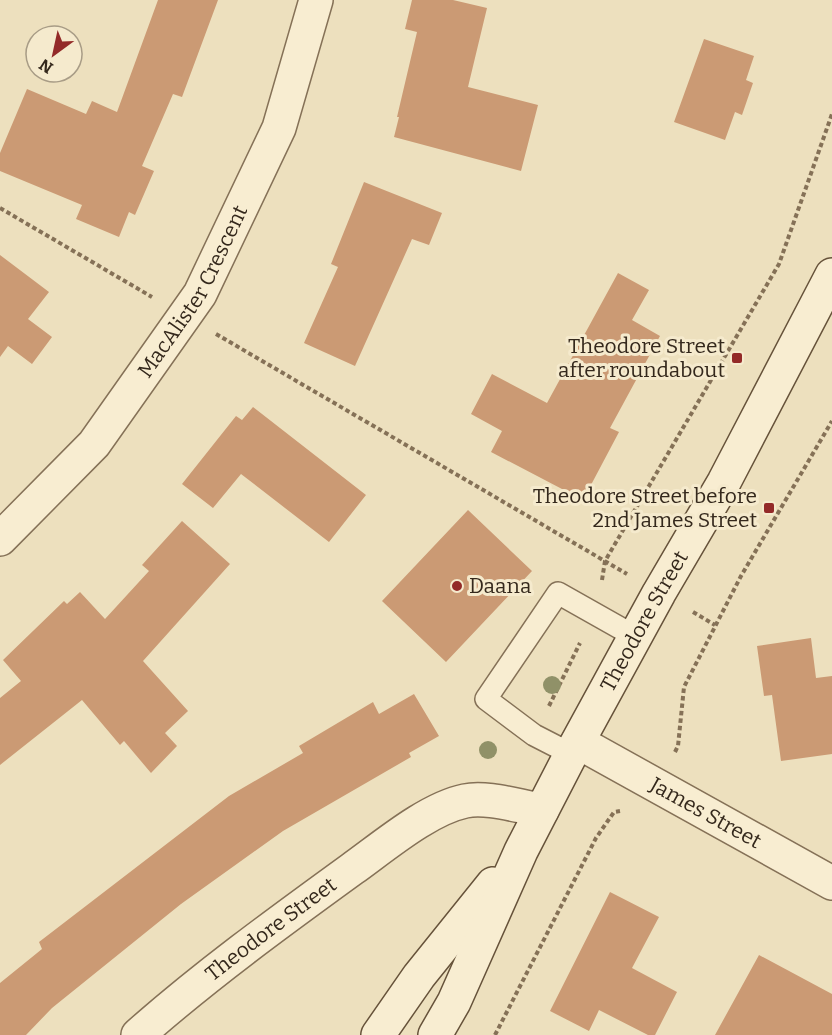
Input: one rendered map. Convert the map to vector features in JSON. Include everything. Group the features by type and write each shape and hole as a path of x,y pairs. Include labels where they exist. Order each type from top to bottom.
{"street":[{"name":"MacAlister Crescent","path":"0,539 94,444 200,294 279,128 316,0"},
{"name":"Theodore Street","path":"435,1035 454,1002 521,851 574,748 659,593 724,482 832,276"},
{"name":"James Street","path":"574,748 832,883"},
{"name":"Theodore Street","path":"138,1035 178,1000 260,936 399,836 438,811 466,801 479,800 542,810"},
{"name":"Theodore Street","path":"378,1035 419,976 521,851"}],"lane":[{"path":"574,748 534,735 486,699 558,593 636,637"}],"path":[{"path":"0,208 716,625"},
{"path":"673,755 678,746 684,687 741,576 832,421"},
{"path":"495,1035 596,837 614,812 623,810"}],"building":[{"path":"158,0 218,0 182,97 173,94 142,166 154,171 135,215 129,212 119,237 76,219 82,205 0,171 0,153 27,89 86,114 92,101 117,112"},
{"path":"412,0 453,0 487,8 468,87 538,105 521,171 394,137 417,32 405,29"},
{"path":"704,39 754,56 746,80 753,83 742,115 735,112 725,140 674,122"},
{"path":"364,182 442,213 429,245 412,239 355,366 304,343 338,267 331,264"},
{"path":"0,255 49,292 28,319 52,337 32,364 8,346 0,357"},
{"path":"618,273 649,290 632,320 660,336 610,428 619,432 583,500 491,452 502,431 471,414 492,374 547,403"},
{"path":"253,407 366,495 329,542 241,474 213,508 182,484 236,416 242,420"},
{"name":"Daana","path":"468,510 532,571 446,662 382,601"},
{"path":"182,521 230,564 143,661 188,711 165,733 177,746 151,773 124,741 120,745 82,700 0,765 0,698 21,681 3,660 64,601 67,604 80,592 105,619 149,571 142,565"},
{"path":"811,638 816,678 832,676 832,754 781,761 772,695 764,696 757,646"},
{"path":"414,694 439,736 409,753 411,757 283,831 181,904 52,1008 26,1035 0,1035 0,983 42,949 39,942 229,796 303,753 299,746 373,702 379,714"},
{"path":"610,892 659,917 632,968 677,992 655,1035 648,1035 599,1010 589,1031 550,1011"},
{"path":"759,955 832,994 832,1035 715,1035"}],"place":[{"name":"Theodore Street after roundabout","path":"737,358"},
{"name":"Theodore Street before 2nd James Street","path":"769,508"},
{"name":"Daana","path":"457,586"}]}
